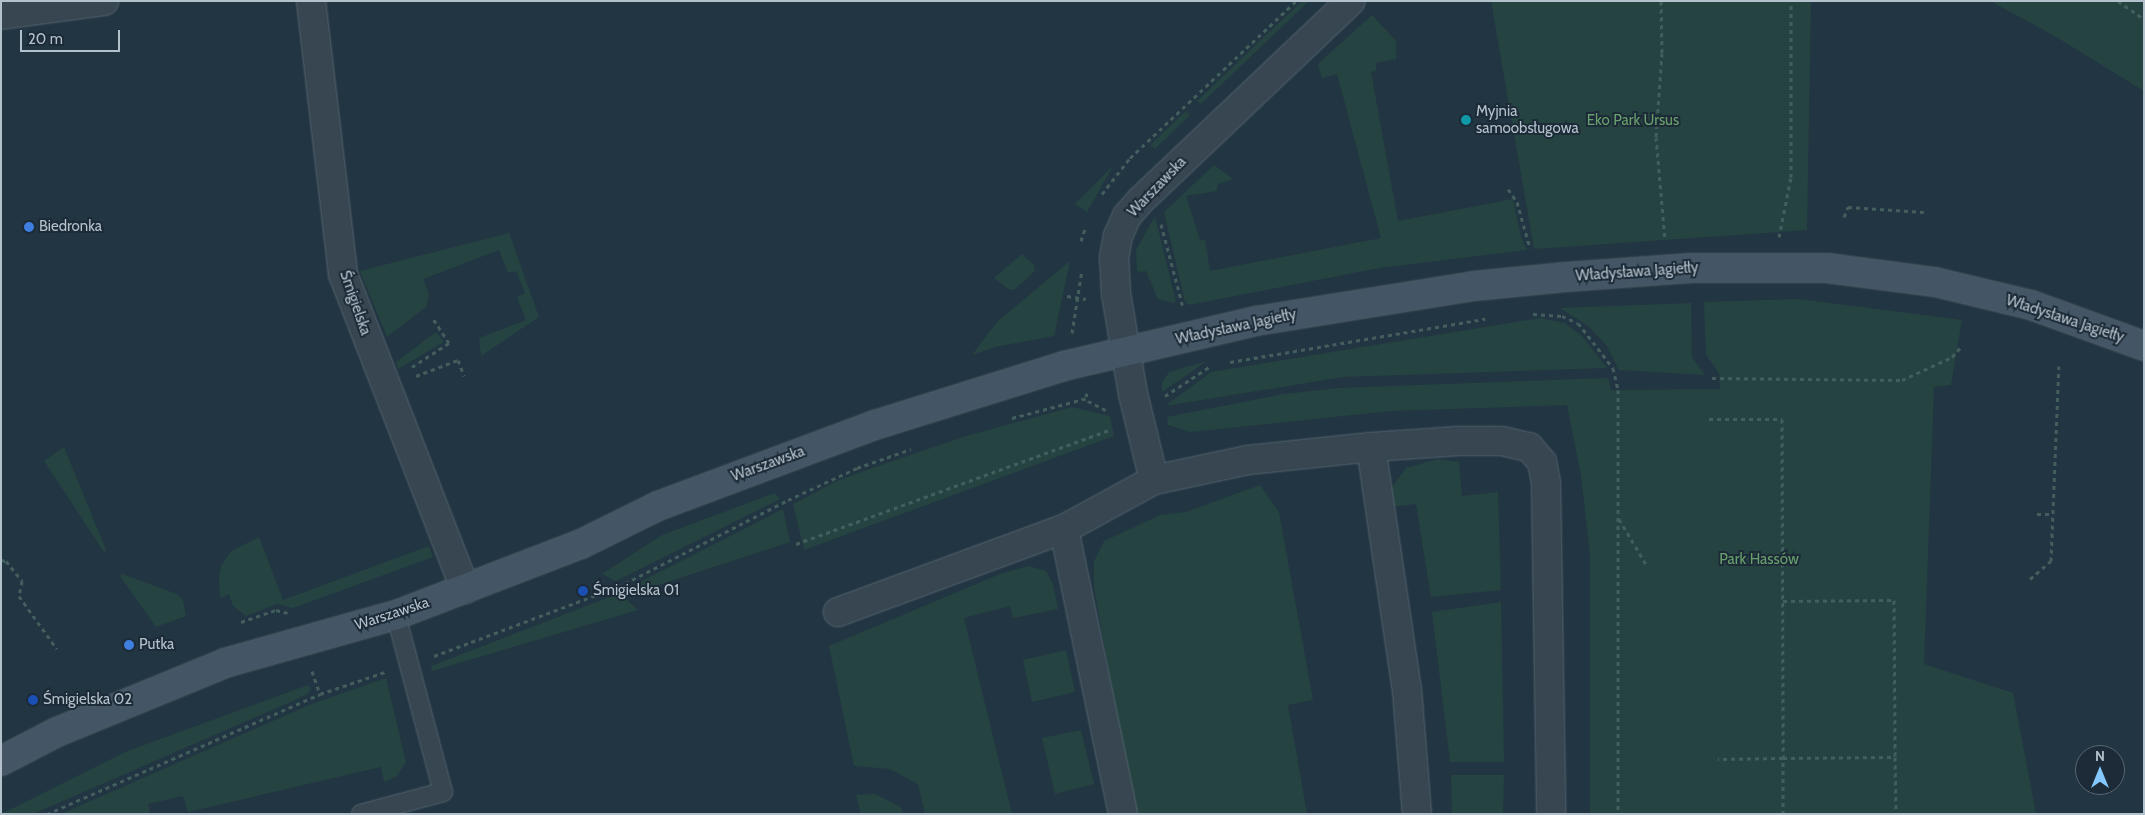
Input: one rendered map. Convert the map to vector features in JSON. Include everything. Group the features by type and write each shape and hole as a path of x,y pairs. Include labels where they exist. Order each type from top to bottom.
{"street":[{"path":"1,15 104,1"},
{"name":"Śmigielska","path":"311,1 343,274 465,589"},
{"name":"Warszawska","path":"1,761 98,714 224,663 396,615 581,544 658,506 875,424 1126,351 1116,294 1114,258 1127,216 1351,1"},
{"name":"Władysława Jagiełły","path":"1126,351 1256,321 1474,286 1604,274 1763,266 1827,268 1935,282 2031,305 2144,346"},
{"path":"1126,351 1134,399 1154,480"},
{"path":"838,612 1064,529 1154,480 1248,460 1371,447 1459,441 1502,441 1530,447 1542,462 1546,483 1551,814"},
{"path":"1371,447 1407,690 1417,814"},
{"path":"1064,529 1123,814"}],"lane":[{"path":"369,813 443,792 396,615"}],"path":[{"path":"1101,196 1130,158 1296,1"},
{"path":"1661,1 1662,53 1656,137 1665,245"},
{"path":"1777,244 1791,177 1791,1"},
{"path":"2118,1 2144,19"},
{"path":"1508,189 1518,202 1534,256"},
{"path":"1844,217 1848,207 1924,212"},
{"path":"1160,219 1184,310"},
{"path":"1081,241 1087,226"},
{"path":"1067,296 1091,299"},
{"path":"1528,313 1562,316 1578,323 1612,368 1618,390 1618,814"},
{"path":"404,372 449,343 432,318"},
{"path":"1162,399 1211,365 1491,318"},
{"path":"1712,378 1902,380 1952,357 1962,346"},
{"path":"407,379 458,360 464,376"},
{"path":"2030,579 2051,561 2059,366"},
{"path":"1084,386 1087,398 1099,408 1115,410"},
{"path":"1010,418 1087,398"},
{"path":"1709,420 1782,420 1784,814"},
{"path":"796,544 1117,427"},
{"path":"424,660 618,587 788,500 857,468 913,448"},
{"path":"2038,514 2053,514"},
{"path":"1618,518 1647,566"},
{"path":"1,560 6,561 22,582 19,596 57,649"},
{"path":"1783,601 1894,600 1896,814"},
{"path":"241,622 279,609 291,617"},
{"path":"47,814 320,694 389,670"},
{"path":"312,671 320,694"},
{"path":"1718,758 1895,757"}],"green space":[{"path":"1302,1 1309,1 1201,104 1197,101"},
{"name":"Eko Park Ursus","path":"1491,1 1811,1 1807,230 1534,249"},
{"path":"1990,1 2144,1 2144,91 2053,35"},
{"path":"1372,15 1396,41 1396,59 1376,63 1376,71 1371,72 1398,221 1513,199 1521,237 1527,250 1379,268 1189,305 1185,302 1164,212 1214,165 1233,179 1218,184 1217,191 1186,196 1200,240 1205,240 1210,271 1381,238 1337,74 1322,78 1318,64"},
{"path":"1186,111 1190,115 1155,149 1150,145"},
{"path":"1113,166 1087,212 1075,204"},
{"path":"1155,216 1176,302 1172,303 1158,299 1146,271 1137,272 1136,250"},
{"path":"509,233 539,317 481,356 479,338 526,320 517,297 525,293 516,271 508,273 499,250 423,279 429,295 426,307 387,337 360,271"},
{"path":"1022,254 1034,265 1035,271 1014,290 1008,289 994,278"},
{"path":"1070,261 1054,336 995,347 972,355 997,322"},
{"name":"Park Hassów","path":"1799,299 1962,320 1951,385 1934,387 1924,664 2013,693 2036,814 1590,814 1590,554 1581,476 1567,405 1391,411 1190,432 1168,425 1167,417 1284,394 1339,388 1608,378 1611,390 1720,389 1719,373 1706,355 1704,302"},
{"path":"1691,303 1692,357 1705,375 1619,370 1607,346 1588,326 1560,308"},
{"path":"1540,318 1565,323 1582,336 1607,368 1343,377 1165,406 1211,372"},
{"path":"436,332 444,342 398,369 396,362"},
{"path":"1207,361 1162,392 1162,382 1169,372"},
{"path":"1072,407 1110,416 1114,436 804,550 793,504 839,480 884,464 963,437"},
{"path":"64,447 106,550 104,552 44,461"},
{"path":"1438,459 1459,462 1462,496 1498,492 1501,590 1431,597 1416,504 1391,507 1392,487 1406,468"},
{"path":"1260,485 1279,512 1313,700 1288,705 1307,814 1134,814 1094,587 1094,561 1104,541 1160,515 1186,512"},
{"path":"775,493 780,499 616,581 602,574 662,535"},
{"path":"783,509 790,542 634,593 628,588"},
{"path":"259,537 283,600 429,546 433,557 293,608 277,604 246,616 233,606 229,594 220,598 219,577 221,566 231,551"},
{"path":"1029,566 1046,571 1053,584 1058,609 1013,618 1010,606 964,618 1012,814 925,814 918,784 890,769 854,766 829,646 1000,574"},
{"path":"122,574 177,594 183,600 186,616 156,627 120,576"},
{"path":"620,593 638,610 432,671 431,666"},
{"path":"1501,602 1504,762 1450,762 1432,612"},
{"path":"1066,650 1075,692 1032,702 1023,660"},
{"path":"386,678 406,762 397,776 384,782 381,767 188,812 183,796 148,804 150,814 61,814 309,705"},
{"path":"308,685 311,689 307,694 295,700 33,814 1,814 125,752"},
{"path":"1081,730 1094,784 1055,794 1042,738"},
{"path":"1451,775 1504,775 1503,814 1452,814"},
{"path":"875,794 901,807 903,814 861,814 856,795"}],"place":[{"name":"Myjnia samoobsługowa","path":"1466,120"},
{"name":"Biedronka","path":"29,227"},
{"name":"Śmigielska 01","path":"583,591"},
{"name":"Putka","path":"129,645"},
{"name":"Śmigielska 02","path":"33,700"}]}
